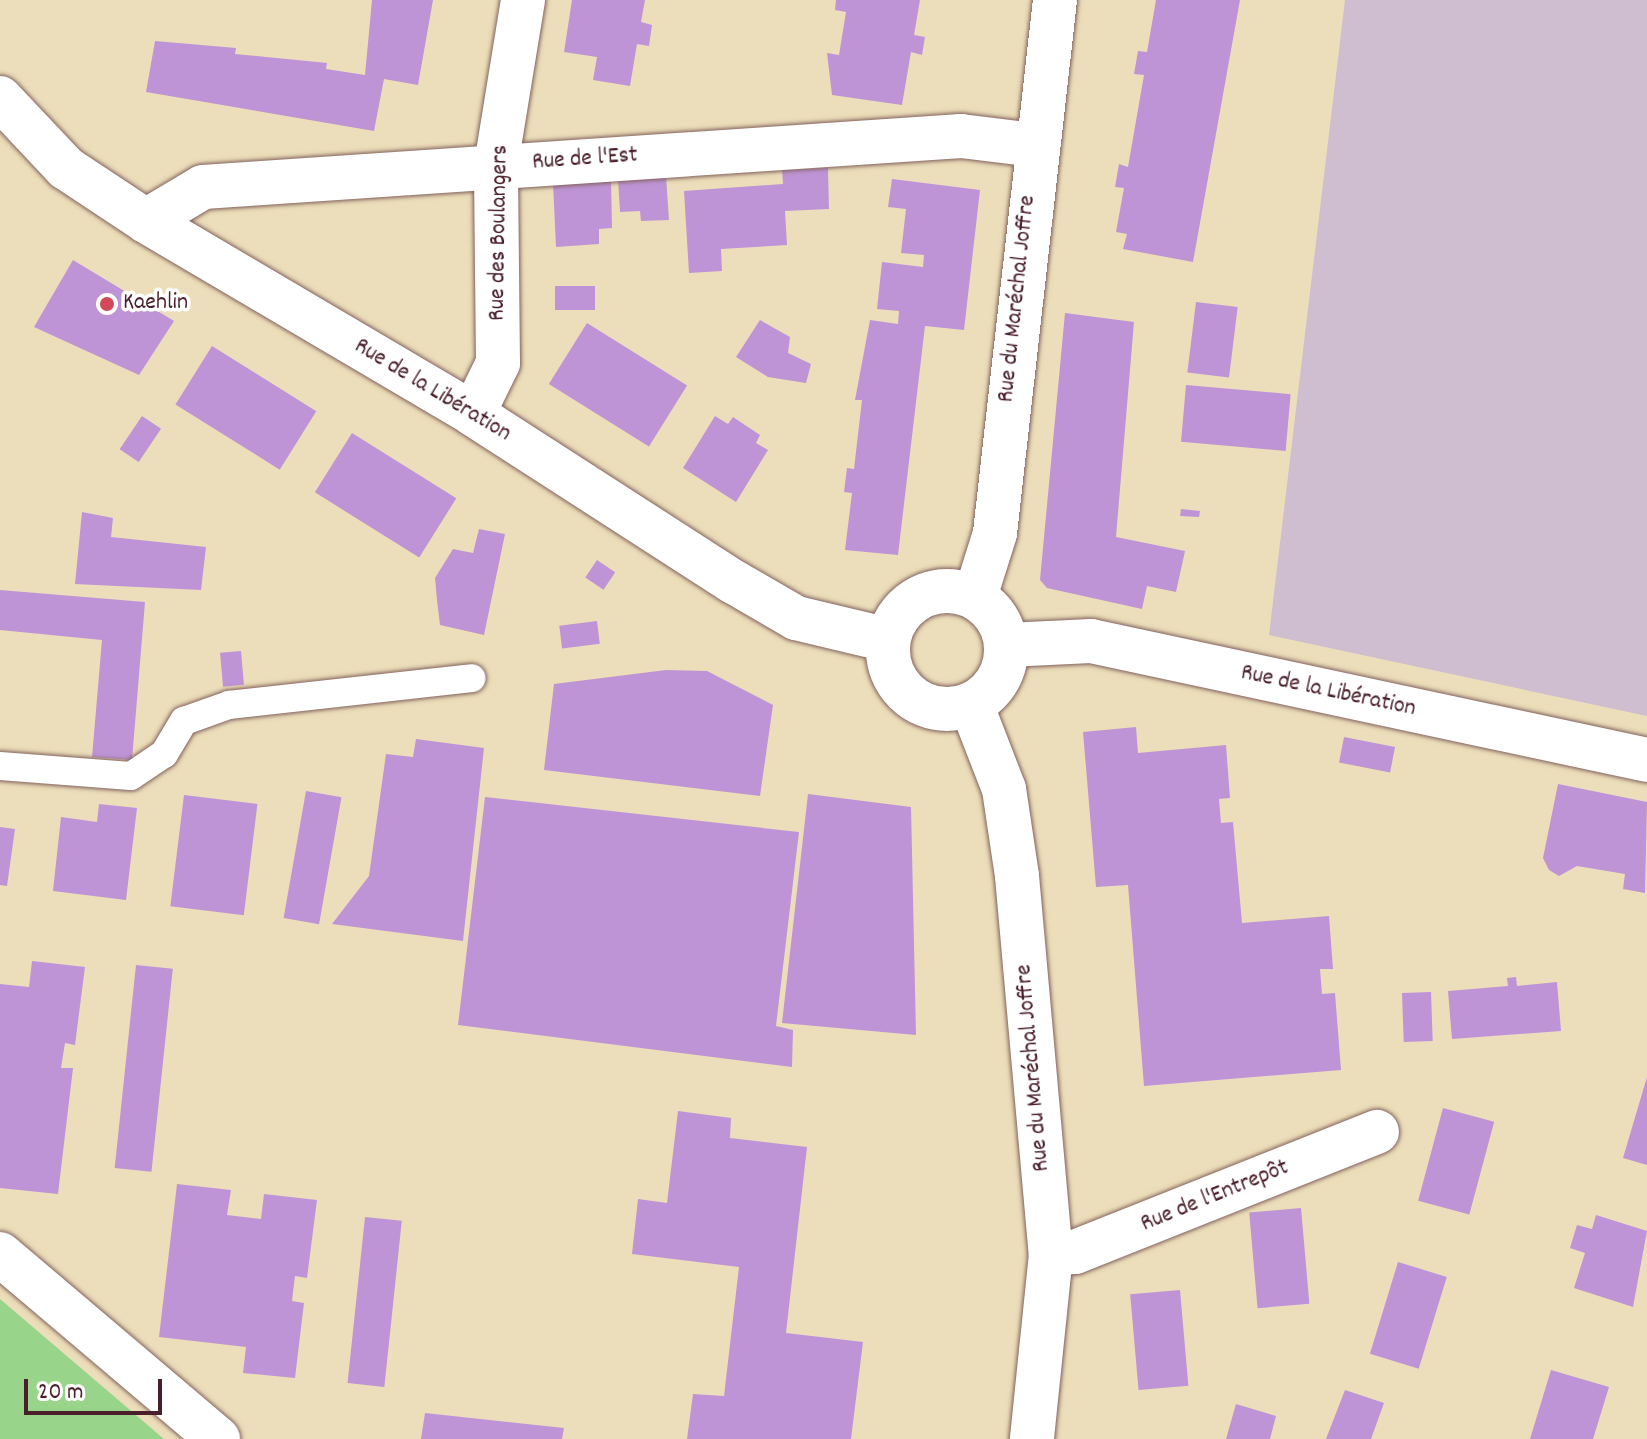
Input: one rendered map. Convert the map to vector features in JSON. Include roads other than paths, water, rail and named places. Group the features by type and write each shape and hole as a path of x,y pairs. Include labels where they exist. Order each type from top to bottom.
{"street":[{"name":"Rue des Boulangers","path":"473,414 498,363 496,165 523,0"},
{"name":"Rue du Maréchal Joffre","path":"975,597 995,533 1034,145 1055,0"},
{"name":"Rue de la Libération","path":"0,98 66,168 146,221 473,414 796,618 888,640"},
{"name":"Rue de l'Est","path":"146,221 203,187 961,136 1034,145"},
{"path":"957,591 975,597 997,617 1007,645 1002,674 971,704 935,708 904,691 888,658 888,640 905,607 920,596 957,591"},
{"name":"Rue de la Libération","path":"1007,645 1091,641 1647,760"},
{"name":"Rue du Maréchal Joffre","path":"971,704 1004,789 1017,876 1051,1254 1032,1439"},
{"name":"Rue de l'Entrepôt","path":"1051,1254 1075,1252 1377,1132"},
{"path":"0,1254 218,1439"}],"lane":[{"path":"0,766 131,776 164,754 184,721 229,705 472,678"}],"place":[{"name":"Kaehlin","path":"107,304"}]}
